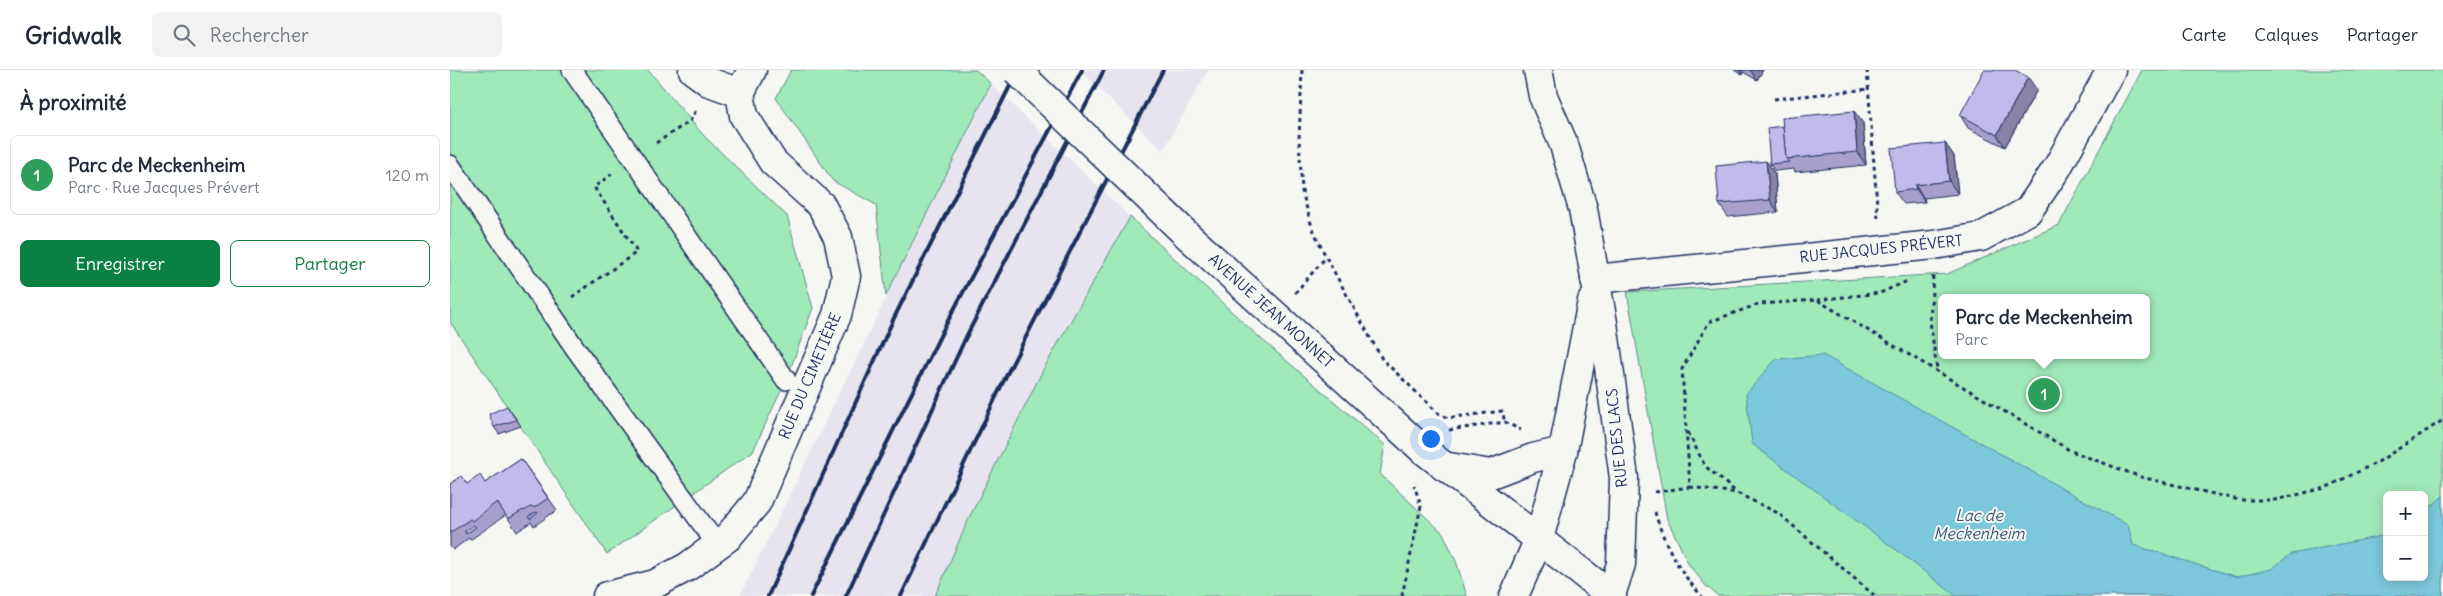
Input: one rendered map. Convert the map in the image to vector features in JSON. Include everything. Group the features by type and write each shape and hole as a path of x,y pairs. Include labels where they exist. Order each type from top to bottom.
{"street":[{"name":"RUE DU CIMETIÈRE","path":"607,596 656,584 687,567 718,546 757,502 837,315 846,276 838,237 821,205 773,162 744,116 746,82 709,82 693,70"},
{"name":"AVENUE JEAN MONNET","path":"1016,70 1186,234 1443,466 1611,596"},
{"name":"RUE DES LACS","path":"1538,70 1543,96 1564,145 1583,208 1624,478 1622,564 1611,596"},
{"name":"RUE JACQUES PRÉVERT","path":"1595,279 1881,250 1934,257 1981,238 2028,211 2057,168 2111,70"},
{"name":"RUE DES LACS","path":"1514,596 1539,539 1563,451 1595,279"},
{"path":"1443,466 1491,474 1533,458 1563,451"}],"lane":[{"path":"572,70 786,380"},
{"path":"450,165 718,546"}],"path":[{"path":"1302,70 1299,139 1302,191 1312,227 1326,257 1382,359 1438,413 1448,418 1502,412 1505,422 1447,430"},
{"path":"1867,70 1881,250"},
{"path":"1774,99 1869,89"},
{"path":"551,311 637,252 594,187 690,121"},
{"path":"1293,296 1326,257"},
{"path":"1690,487 1682,369 1709,322 1759,304 1880,293 1934,257"},
{"path":"1934,257 1930,322 1937,370"},
{"path":"1817,300 2072,451 2140,477 2239,500 2275,500 2325,488 2378,462 2443,420"},
{"path":"1686,429 1705,466 1736,493 1778,513 1875,596"},
{"path":"1402,596 1420,506 1416,486 1411,482"},
{"path":"1650,493 1690,487 1736,493"},
{"path":"1655,511 1660,529 1690,584 1702,596"}],"shaded area":[{"path":"1080,70 1208,70 1163,151"},
{"path":"991,84 1130,217 1043,370 970,516 935,596 740,596"}],"green space":[{"path":"450,70 648,70 705,137 787,216 813,308 786,380 753,451 607,554 450,322"},
{"path":"791,70 976,70 991,84 886,296 876,205 833,181 776,98"},
{"path":"2142,70 2443,70 2443,596 1718,596 1706,586 1689,565 1667,519 1627,292 1947,274 2059,225"},
{"path":"1130,217 1260,338 1385,445 1380,474 1443,533 1456,561 1467,596 935,596 970,516 1043,370"}],"water":[{"name":"Lac de Meckenheim","path":"1823,355 2128,525 2133,545 2237,577 2271,569 2291,554 2383,536 2383,581 2428,581 2428,509 2443,496 2443,596 1956,596 1752,444 1746,394 1776,359"}],"building":[{"path":"1984,70 2015,70 2028,77 1997,135 1960,115"},
{"path":"1854,111 1857,152 1786,159 1782,118"},
{"path":"1783,126 1786,159 1789,162 1770,164 1767,128"},
{"path":"1945,143 1949,181 1915,185 1916,189 1895,192 1891,148"},
{"path":"1766,161 1770,200 1719,204 1716,166"},
{"path":"507,406 516,420 494,427 489,414"},
{"path":"521,459 548,498 534,508 532,506 508,519 497,502 472,521 470,519 450,533 450,484 461,476 467,484 480,475 485,483"},
{"path":"536,512 538,513 530,519 528,517"},
{"path":"474,525 476,527 466,534 465,531"}],"railway":[{"path":"768,596 893,320 1018,70"},
{"path":"811,596 943,330 1082,70"},
{"path":"846,596 966,337 1104,70"},
{"path":"901,596 1007,374 1163,70"}],"place":[{"name":"Parc de Meckenheim","path":"2044,394"}]}
